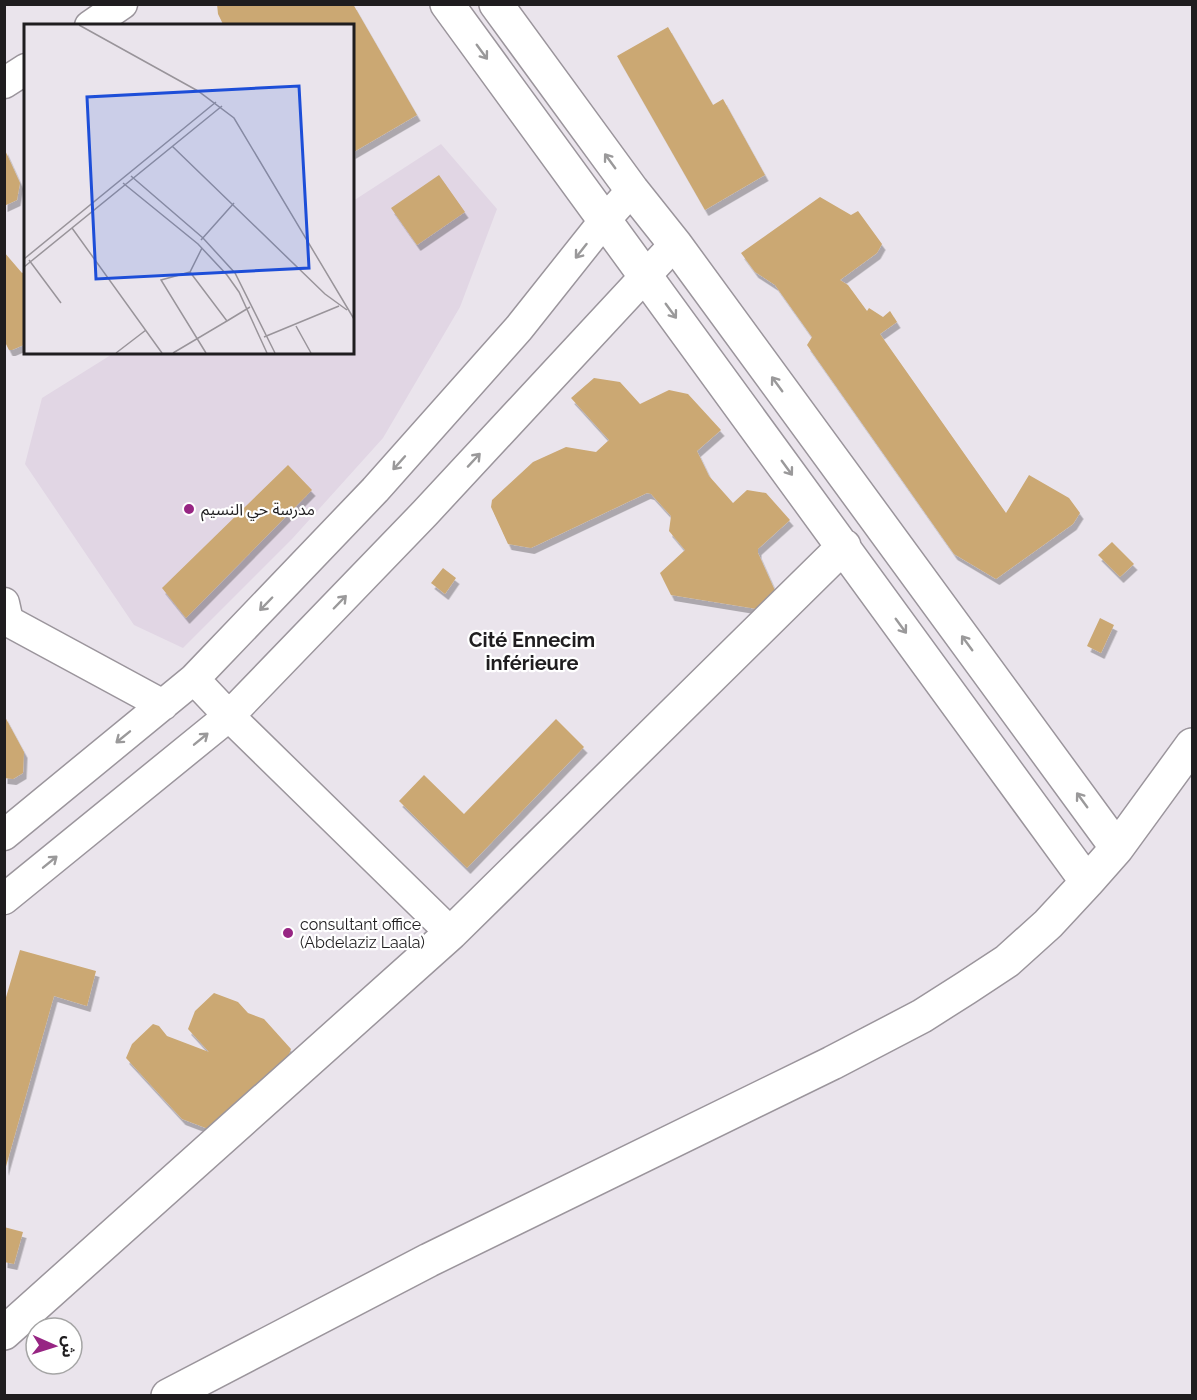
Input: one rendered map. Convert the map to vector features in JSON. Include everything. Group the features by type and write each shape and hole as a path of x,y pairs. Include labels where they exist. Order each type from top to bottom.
{"street":[{"path":"93,24 122,4"},
{"path":"447,4 1087,882"},
{"path":"496,4 632,190 675,244 1117,848"},
{"path":"4,83 24,70"},
{"path":"4,835 194,679 375,490 519,328 604,221 632,190"},
{"path":"4,899 230,716 425,513 675,244"},
{"path":"4,1333 451,933 842,543 846,507 871,512"},
{"path":"6,616 163,705"},
{"path":"194,679 451,933"},
{"path":"168,1395 429,1260 832,1064 922,1016 1006,961 1048,924 1117,848 1192,745"}],"shaded area":[{"path":"441,144 497,209 460,307 383,438 292,539 183,648 134,625 25,464 42,398 112,354 354,354 354,200"}],"building":[{"path":"217,4 353,4 417,115 354,152 354,24 223,24 218,14"},
{"path":"668,27 713,105 723,99 765,175 705,210 617,56"},
{"path":"4,148 20,183 17,200 4,206"},
{"path":"439,175 465,212 417,245 391,208"},
{"path":"820,197 851,215 858,211 882,244 877,253 840,280 848,285 867,311 869,308 883,317 890,311 897,322 880,334 1006,513 1029,475 1069,498 1080,513 1073,524 996,579 954,554 807,345 812,337 775,285 755,272 741,253"},
{"path":"4,252 22,273 24,272 24,345 9,350 4,340"},
{"path":"594,378 620,382 640,404 669,390 688,394 721,430 697,451 709,476 733,503 747,490 766,493 790,520 758,549 776,593 757,609 671,595 660,573 685,550 669,531 671,516 651,494 647,493 531,548 508,544 491,507 492,500 533,462 566,447 596,452 609,440 571,398"},
{"path":"288,465 312,490 186,618 162,588"},
{"path":"1112,542 1134,564 1120,577 1098,555"},
{"path":"443,568 456,578 445,594 431,583"},
{"path":"1100,618 1114,625 1101,653 1087,646"},
{"path":"4,715 24,752 23,773 13,779 4,778"},
{"path":"556,719 584,747 467,868 399,801 424,775 464,814"},
{"path":"20,950 96,971 87,1006 54,996 5,1170 4,1004"},
{"path":"214,993 238,1002 248,1013 264,1019 291,1049 280,1077 219,1133 182,1119 126,1058 132,1044 153,1024 159,1026 167,1036 209,1052 188,1029 195,1011"},
{"path":"4,1227 23,1232 14,1264 4,1262"}],"place":[{"name":"مدرسة حي النسيم","path":"189,509"},
{"name":"consultant office (Abdelaziz Laala)","path":"288,933"}],"district":[{"name":"Cité Ennecim inférieure","path":"532,652"}]}
